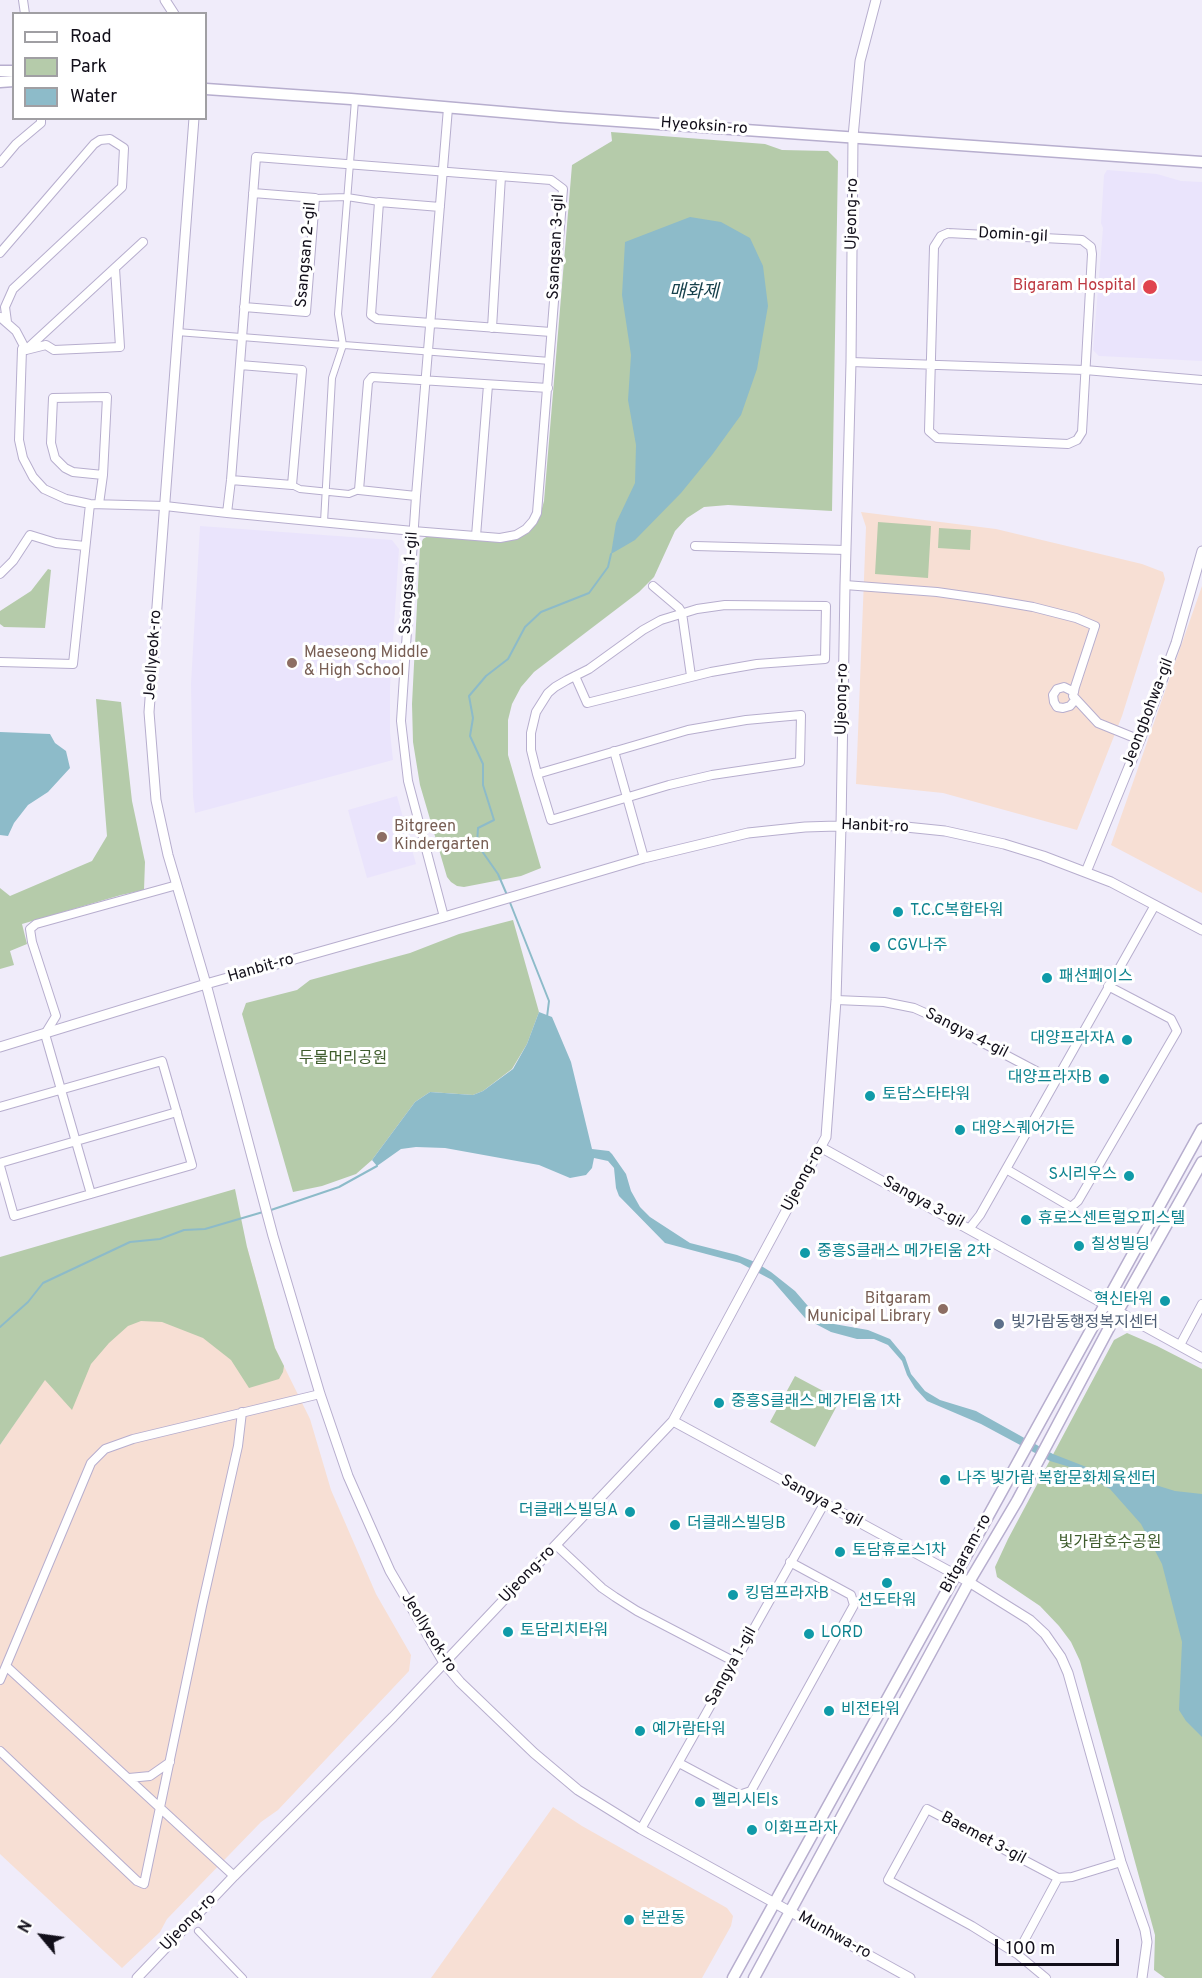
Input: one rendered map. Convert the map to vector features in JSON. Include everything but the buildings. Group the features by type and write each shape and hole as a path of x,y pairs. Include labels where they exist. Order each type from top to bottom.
{"main road":[{"name":"Hyeoksin-ro","path":"207,89 1202,162"},
{"name":"Bitgaram-ro","path":"733,1978 1202,1129"},
{"name":"Bitgaram-ro","path":"754,1978 969,1582 1029,1478 1118,1311 1202,1162"}],"street":[{"name":"Ujeong-ro","path":"136,1978 444,1663 673,1420 822,1148 826,1137 828,1116 836,1000 851,362 853,137 860,61 876,0"},
{"path":"324,522 332,378 343,345 338,314 355,100"},
{"name":"Ssangsan 1-gil","path":"444,917 413,804 402,741 402,700 413,531 448,108"},
{"path":"0,163 16,144 42,123 41,120"},
{"name":"Jeollyeok-ro","path":"194,120 149,712 156,800 257,1179 320,1394 348,1476 390,1571 444,1663 468,1690 556,1772 585,1795 641,1829 791,1912"},
{"path":"0,253 94,144 100,140 110,139 124,148 122,187 13,289 5,306 3,319 16,331 26,350"},
{"path":"227,513 256,157 442,172"},
{"name":"Ssangsan 3-gil","path":"413,531 500,538 516,535 526,529 537,513 548,388 563,189 551,180 442,172"},
{"path":"492,328 501,176"},
{"name":"Ssangsan 2-gil","path":"244,307 306,312 315,198 254,193"},
{"path":"315,198 347,197 440,207"},
{"path":"380,202 371,315 377,319 551,332"},
{"name":"Domin-gil","path":"948,233 1087,242 1092,254 1085,370 1082,432 1077,440 1068,444 937,438 929,431 934,247 940,236 948,233"},
{"path":"26,350 143,243"},
{"path":"116,268 120,347 54,350 48,346 38,346 22,349 19,440 23,458 33,477 44,489 66,499 95,504 165,506 413,531"},
{"path":"45,331 48,346"},
{"path":"177,333 242,336 550,361"},
{"path":"851,362 1085,370 1202,380"},
{"path":"240,365 302,370 292,485"},
{"path":"358,490 368,382 372,377 548,388"},
{"path":"476,536 488,385"},
{"path":"0,662 73,664 85,546 103,475 107,397 53,398 51,443 56,458 65,468 73,472 103,475"},
{"path":"231,480 292,485 300,489 349,494 358,490 416,496"},
{"path":"0,574 13,561 30,535 56,543 85,546"},
{"path":"695,546 846,550"},
{"name":"Jeongbohwa-gil","path":"1086,872 1140,740 1176,642 1202,551"},
{"path":"845,585 937,592 986,599 1033,607 1077,618 1095,626 1075,696 1098,723 1140,740"},
{"path":"653,586 682,613 691,676"},
{"path":"537,774 716,724 801,715 800,762 712,775 551,820 537,774 530,743 532,723 548,693 555,687 575,676 590,669 650,625 682,613 725,605 826,606 825,659 757,664 691,676 587,703 575,676"},
{"path":"614,751 644,858"},
{"name":"Hanbit-ro","path":"0,1047 206,984 644,858 748,833 805,827 896,826 945,831 1012,846 1122,887 1202,930"},
{"path":"91,1194 45,1034 56,1016 30,934 32,927 177,885"},
{"path":"969,1229 980,1215 1155,905"},
{"path":"1006,1169 1071,1207 1078,1201 1177,1031 1171,1019 1108,986"},
{"name":"Sangya 4-gil","path":"836,1000 884,1002 914,1008 949,1024 1055,1081"},
{"path":"0,1107 162,1060 177,1112 192,1165 14,1216 0,1164 177,1112"},
{"name":"Sangya 3-gil","path":"822,1148 1202,1358"},
{"path":"1180,1345 1202,1304"},
{"path":"0,1680 92,1463 105,1449 133,1439 320,1394"},
{"path":"0,1751 140,1883 144,1884 200,1612 238,1446 242,1412"},
{"name":"Sangya 2-gil","path":"673,1420 969,1582"},
{"name":"Sangya 1-gil","path":"641,1829 824,1504"},
{"path":"556,1545 602,1588 615,1597 637,1611 735,1662"},
{"path":"679,1763 739,1795 751,1791 848,1616 854,1605 851,1594 790,1562"},
{"path":"969,1582 1030,1620 1045,1634 1061,1657 1068,1673 1121,1862 1146,1934 1142,1978"},
{"path":"6,1666 234,1876"},
{"path":"129,1778 150,1776 170,1762"},
{"name":"Baemet 3-gil","path":"1046,1978 1017,1954 972,1926 888,1880 927,1809 1058,1878"},
{"path":"1017,1954 1058,1878 1072,1877 1121,1862"},
{"name":"Munhwa-ro","path":"791,1912 910,1978"},
{"path":"198,1931 243,1978"}],"shaded area":[{"name":"Bigaram Hospital","path":"1107,170 1157,174 1181,181 1202,182 1202,361 1099,356 1093,350 1103,228 1101,223 1104,175"},
{"path":"861,512 996,529 1142,564 1163,572 1165,579 1122,716 1077,830 943,793 856,784 866,527"},
{"name":"Maeseong Middle & High School","path":"200,526 392,540 399,549 390,687 390,732 393,760 195,813 191,684"},
{"path":"1202,586 1202,893 1111,845"},
{"name":"Bitgreen Kindergarten","path":"397,796 416,864 367,878 348,810"},
{"path":"247,1247 275,1348 310,1419 331,1490 376,1594 411,1655 409,1671 278,1810 261,1822 167,1919 160,1932 122,1968 0,1854 0,1445 92,1310"},
{"path":"553,1807 582,1826 727,1908 733,1916 731,1926 702,1978 431,1978"}],"green space":[{"path":"611,132 765,144 782,150 828,151 838,161 832,511 728,505 704,507 687,518 675,531 654,577 639,592 534,672 521,687 512,704 508,720 508,755 541,868 521,876 464,887 457,886 447,877 420,785 413,742 412,704 420,546 423,539 428,536 501,541 515,539 524,535 539,519 544,501 572,165 612,141"},
{"path":"878,522 931,526 928,578 875,574"},
{"path":"939,528 971,530 970,550 938,548"},
{"path":"48,569 51,570 45,628 4,627 0,624 0,611 31,591"},
{"path":"96,699 121,702 132,801 145,862 144,890 22,924 27,944 10,951 14,965 0,969 0,888 10,896 92,861 107,836"},
{"name":"두물머리공원","path":"513,920 539,1012 527,1044 512,1069 483,1091 473,1095 430,1092 415,1102 372,1160 356,1174 322,1186 293,1192 242,1014 246,1003 297,990 310,980 410,953 459,934"},
{"path":"235,1189 247,1247 275,1348 284,1366 279,1379 249,1388 231,1360 203,1338 162,1322 141,1321 128,1326 91,1364 72,1410 45,1380 0,1445 0,1257"},
{"name":"빛가람호수공원","path":"1127,1333 1202,1369 1202,1978 1165,1978 1154,1970 1155,1935 1080,1661 1071,1642 1059,1626 1040,1606 997,1577 995,1567 1114,1340"},
{"path":"795,1376 840,1400 815,1447 770,1422"}],"water":[{"name":"매화제","path":"690,217 721,222 750,238 763,266 768,306 757,369 741,415 712,455 681,493 635,540 611,554 616,523 635,483 636,445 628,400 631,355 622,295 625,242"},
{"path":"0,732 50,734 55,743 66,751 70,768 48,792 28,805 14,823 8,836 0,835"},
{"path":"539,1012 552,1017 571,1062 592,1149 609,1151 612,1154 626,1174 631,1191 640,1207 650,1217 690,1243 755,1262 795,1291 814,1313 834,1324 868,1330 890,1339 905,1357 911,1374 925,1391 940,1400 976,1411 1053,1454 1089,1468 1123,1475 1175,1491 1202,1494 1202,1737 1186,1721 1179,1710 1182,1642 1162,1564 1141,1524 1110,1489 1073,1468 1050,1461 981,1424 927,1401 915,1388 902,1361 888,1345 874,1339 857,1339 831,1332 812,1322 805,1318 772,1280 740,1263 665,1243 619,1196 614,1168 608,1161 594,1158 592,1168 586,1175 570,1178 539,1165 445,1148 416,1147 401,1149 377,1166 372,1160 415,1102 430,1092 473,1095 483,1091 513,1069 527,1044"}],"waterway":[{"path":"507,895 498,874 477,844 478,828 494,820 483,785 483,764 470,736 473,718 469,696 486,676 508,659 525,627 541,612 589,593 608,567 611,554"},
{"path":"509,900 549,1001 547,1017"},
{"path":"268,1211 339,1187 377,1166"},
{"path":"0,1327 28,1302 43,1283 130,1242 160,1239 184,1230 205,1229 263,1212"}],"place":[{"name":"Bigaram Hospital","path":"1150,287"},
{"name":"Maeseong Middle & High School","path":"292,663"},
{"name":"Bitgreen Kindergarten","path":"382,837"},
{"name":"T.C.C복합타워","path":"898,912"},
{"name":"CGV나주","path":"875,947"},
{"name":"패션페이스","path":"1047,978"},
{"name":"대양프라자A","path":"1127,1040"},
{"name":"대양프라자B","path":"1104,1079"},
{"name":"토담스타타워","path":"870,1096"},
{"name":"대양스퀘어가든","path":"960,1130"},
{"name":"S시리우스","path":"1129,1176"},
{"name":"휴로스센트럴오피스텔","path":"1026,1220"},
{"name":"칠성빌딩","path":"1079,1246"},
{"name":"중흥S클래스 메가티움 2차","path":"805,1253"},
{"name":"혁신타워","path":"1165,1301"},
{"name":"Bitgaram Municipal Library","path":"943,1309"},
{"name":"빛가람동행정복지센터","path":"999,1324"},
{"name":"중흥S클래스 메가티움 1차","path":"719,1403"},
{"name":"나주 빛가람 복합문화체육센터","path":"945,1480"},
{"name":"더클래스빌딩A","path":"630,1512"},
{"name":"더클래스빌딩B","path":"675,1525"},
{"name":"토담휴로스1차","path":"840,1552"},
{"name":"선도타워","path":"887,1583"},
{"name":"킹덤프라자B","path":"733,1595"},
{"name":"토담리치타워","path":"508,1632"},
{"name":"LORD","path":"809,1634"},
{"name":"비전타워","path":"829,1711"},
{"name":"예가람타워","path":"640,1731"},
{"name":"펠리시티s","path":"700,1802"},
{"name":"이화프라자","path":"752,1830"},
{"name":"본관동","path":"629,1920"}]}
